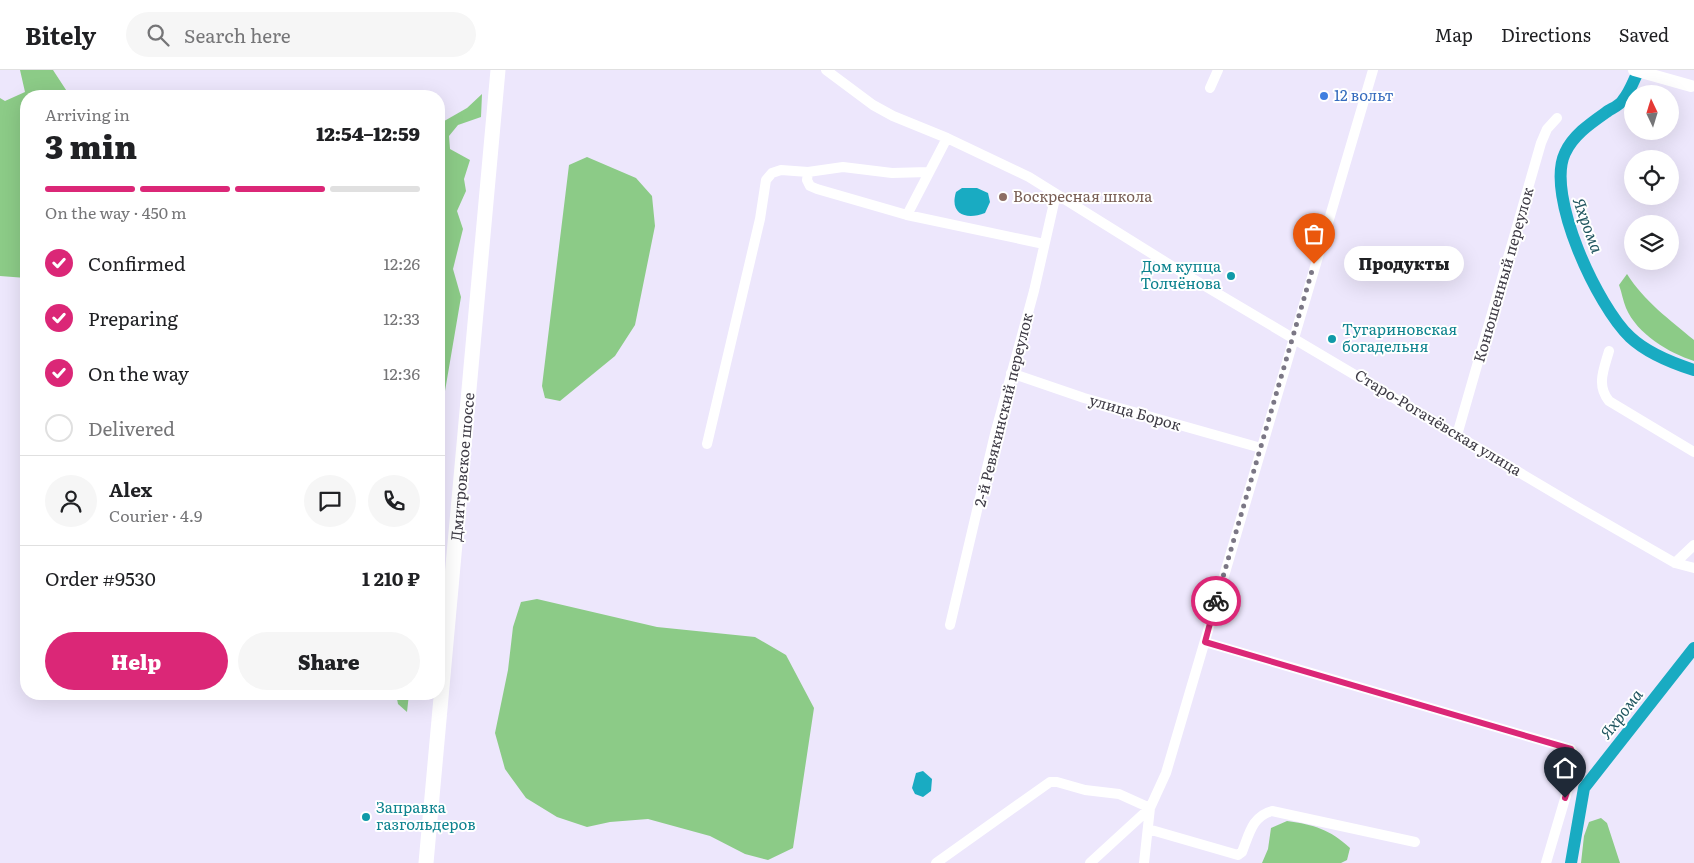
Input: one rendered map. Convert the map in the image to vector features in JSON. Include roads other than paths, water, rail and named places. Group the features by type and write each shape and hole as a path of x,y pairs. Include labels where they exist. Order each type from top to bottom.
{"highway":[{"name":"Дмитровское шоссе","path":"445,673 498,70"},
{"name":"Дмитровское шоссе","path":"426,863 442,700"}],"main road":[{"path":"1634,70 1690,83"}],"street":[{"name":"Старо-Рогачёвская улица","path":"826,70 880,109 1000,162 1056,194 1182,273 1457,435 1675,563 1691,567"},
{"path":"1210,88 1218,70"},
{"path":"1144,863 1150,808 1166,773 1292,337 1373,70"},
{"name":"Конюшенный переулок","path":"1457,435 1541,143 1547,129 1557,118"},
{"path":"907,214 947,138"},
{"path":"707,444 760,219 766,180 772,173 781,170 808,172 843,167 892,173 928,172"},
{"path":"808,172 807,180 810,186 817,189 907,214 1044,244"},
{"name":"2-й Ревякинский переулок","path":"950,625 1056,194"},
{"path":"1609,351 1601,380 1601,388 1609,401 1694,452"},
{"name":"улица Борок","path":"1011,373 1084,398 1261,448"},
{"path":"1675,563 1694,544"},
{"path":"1205,642 1571,749 1575,765 1546,863"},
{"path":"936,863 1050,782 1085,790 1120,794 1150,808"},
{"path":"1090,863 1150,808"},
{"path":"1148,829 1238,855 1242,852 1254,820 1263,813 1272,811 1415,842"}],"water":[{"path":"962,188 977,188 988,193 990,202 985,213 972,216 961,214 957,211 954,200 956,192"},
{"path":"923,771 932,779 931,791 923,797 915,794 912,788 916,773"}],"waterway":[{"name":"Яхрома","path":"1639,70 1622,102 1595,120 1568,147 1561,172 1562,195 1568,222 1578,250 1590,277 1617,322 1630,337 1652,353 1694,370"},
{"name":"Яхрома","path":"1571,863 1584,788 1694,648"}],"place":[{"name":"12 вольт","path":"1324,96"},
{"name":"Воскресная школа","path":"1003,197"},
{"name":"Продукты","path":"1314,264"},
{"name":"Дом купца Толчёнова","path":"1231,276"},
{"name":"Тугариновская богадельня","path":"1332,339"},
{"name":"Заправка газгольдеров","path":"366,817"}]}
